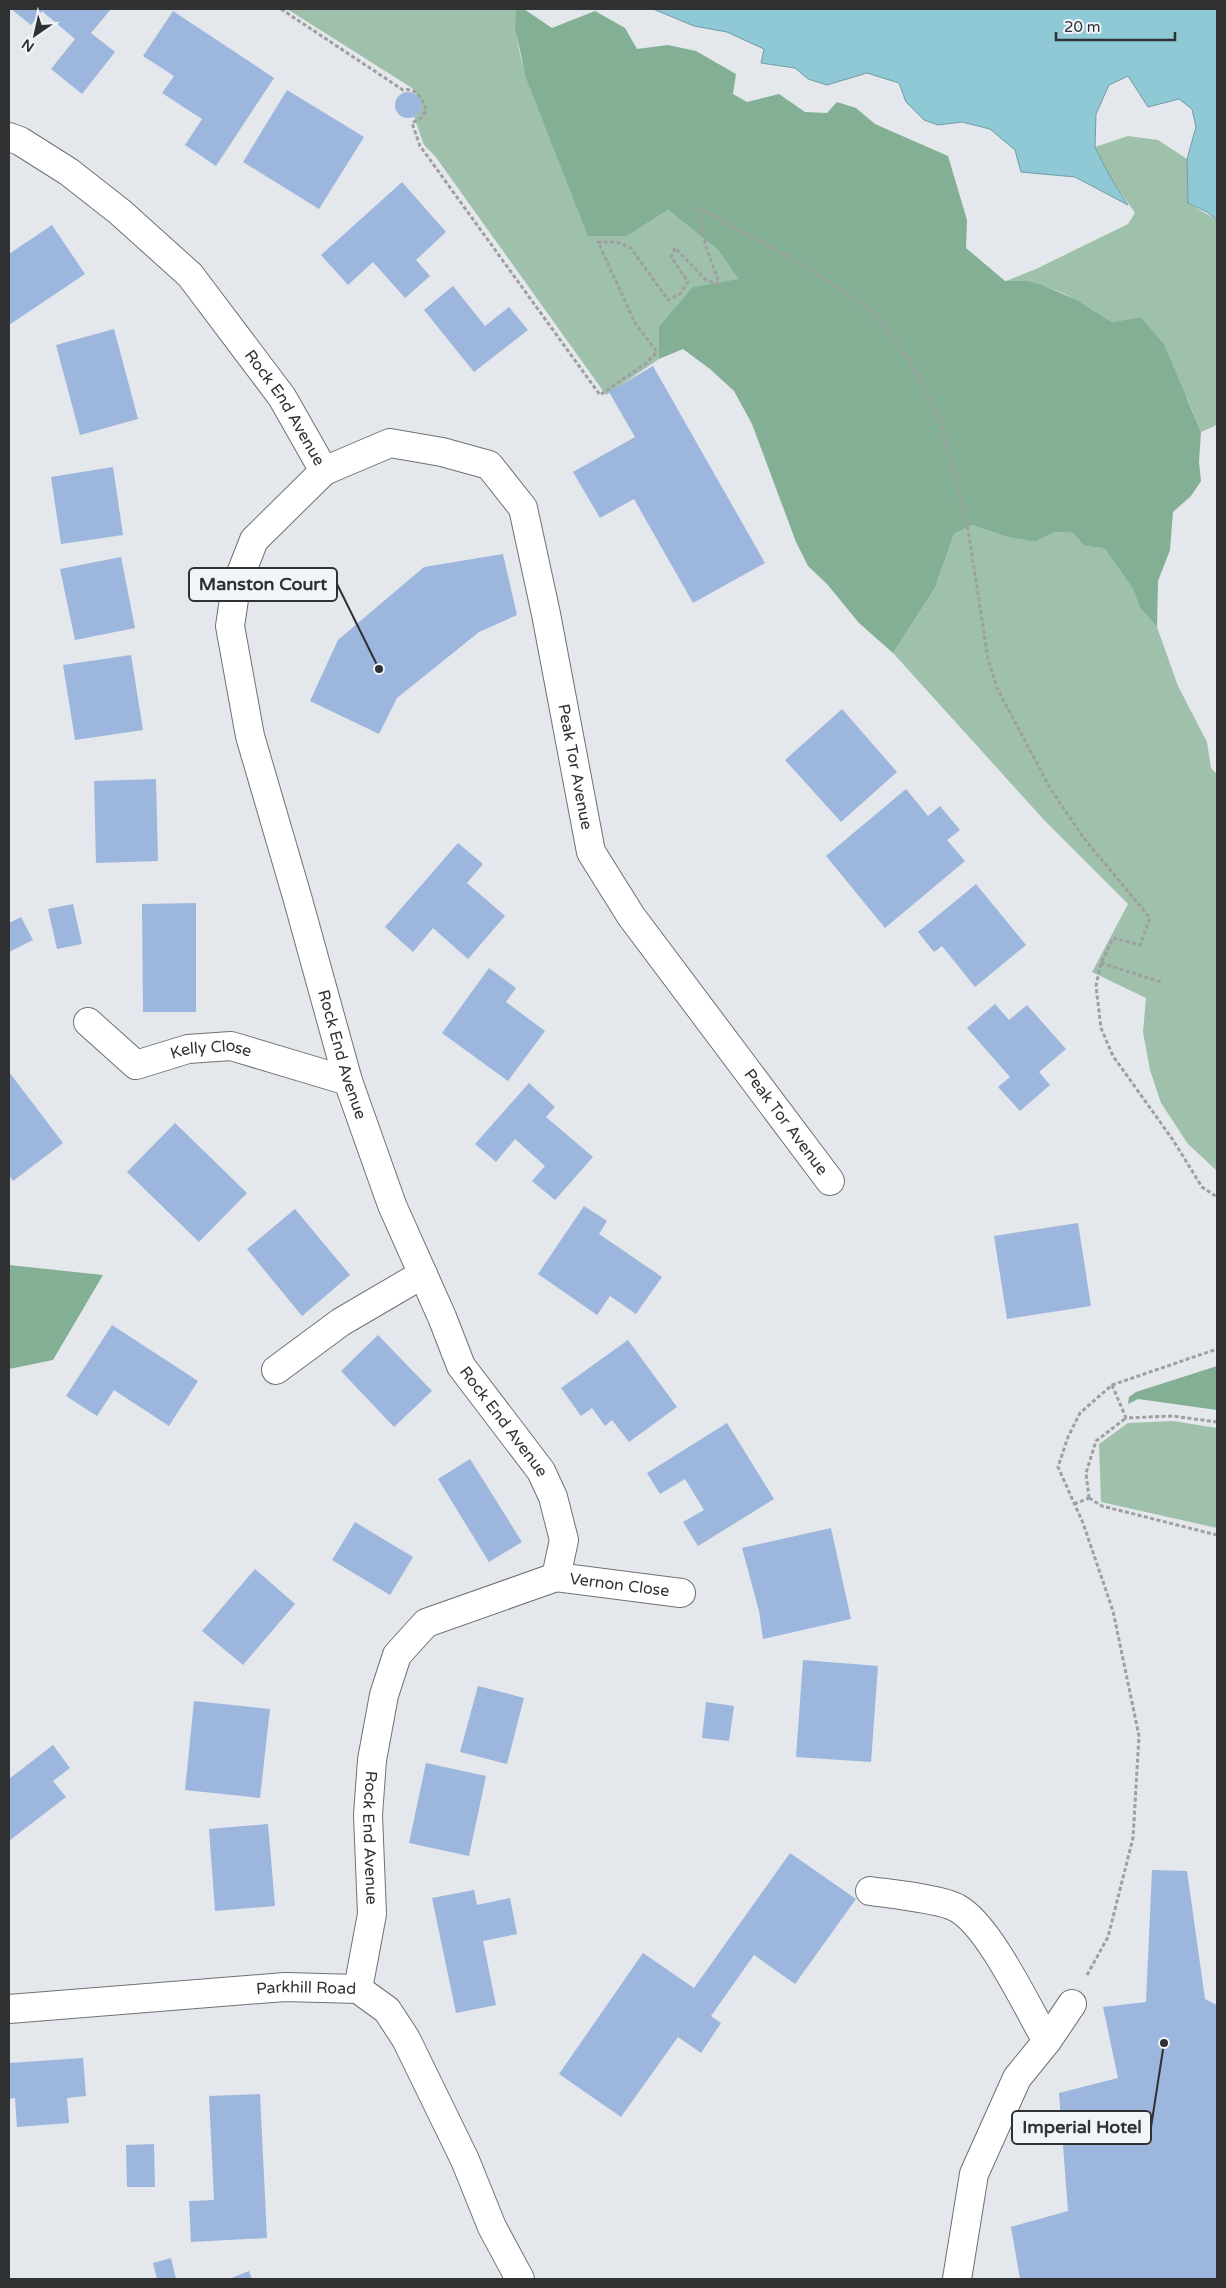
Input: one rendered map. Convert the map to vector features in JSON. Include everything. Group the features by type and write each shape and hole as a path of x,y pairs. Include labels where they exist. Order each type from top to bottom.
{"street":[{"name":"Rock End Avenue","path":"9,137 20,141 69,172 120,212 190,275 282,397 324,471 254,540 236,586 230,626 250,736 348,1081 392,1205 461,1366 541,1471 553,1497 564,1540 556,1577 426,1623 397,1655 384,1695 372,1760 368,1815 372,1914 358,1989"},
{"name":"Peak Tor Avenue","path":"324,471 390,443 433,451 489,466 523,508 591,852 631,916 830,1181"},
{"name":"Kelly Close","path":"88,1022 136,1065 188,1049 231,1046 348,1081"},
{"path":"276,1370 341,1322 423,1274"},
{"name":"Vernon Close","path":"556,1577 681,1593"},
{"path":"870,1891 956,1906 971,1917 986,1935 1047,2041"},
{"name":"Parkhill Road","path":"9,2010 285,1987 358,1989 387,2010 406,2040 465,2160 492,2227 520,2279"},
{"path":"957,2279 974,2174 1018,2078 1047,2041 1072,2004"}],"path":[{"path":"281,9 403,90 408,89 416,92 425,103 426,111 421,118 412,123 420,146 600,395 645,364 657,352 636,324 598,242 616,242 631,248 668,300 680,294 688,282 671,256 675,248 706,280 721,285 706,246 698,208 803,265 871,309 908,358 941,423 968,529 988,659 997,688 1050,788 1077,829 1150,918 1140,945 1113,938 1101,963 1096,986 1101,1028 1113,1056 1173,1140 1202,1187 1217,1197"},
{"path":"1101,963 1161,982"},
{"path":"1072,2004 1108,1937 1133,1838 1140,1736 1114,1611 1074,1504 1058,1467 1068,1438 1080,1413 1112,1385 1217,1349"},
{"path":"1112,1385 1126,1418"},
{"path":"1089,1498 1086,1474 1096,1441 1126,1418 1172,1416 1217,1422"},
{"path":"1074,1504 1089,1498"},
{"path":"1089,1498 1102,1506 1217,1534"}],"green space":[{"path":"287,9 516,9 516,33 520,56 537,101 627,236 668,210 718,250 740,279 659,327 659,359 606,395 435,156 424,145 414,117 420,110 420,103 412,88"},
{"path":"516,9 524,9 552,28 595,11 625,28 637,49 668,45 696,51 736,74 733,94 747,102 779,94 805,112 827,113 837,102 856,108 875,124 948,156 967,220 966,248 1005,281 1028,281 1042,285 1077,300 1112,322 1140,317 1164,344 1201,432 1199,462 1201,481 1191,496 1173,512 1170,550 1158,581 1157,627 1140,608 1133,589 1104,548 1084,546 1073,533 1055,532 1035,542 1007,537 972,525 954,534 935,588 893,653 859,623 827,584 808,566 796,542 752,424 734,391 710,369 683,349 659,359 659,327 693,287 739,279 718,250 668,210 627,236 588,236 526,78 515,28"},
{"path":"1128,136 1158,140 1187,159 1188,203 1217,220 1217,425 1201,432 1188,400 1140,317 1112,322 1062,293 1036,284 1006,281 1036,269 1128,224 1135,213 1109,175 1095,147"},
{"path":"972,525 1007,537 1035,542 1055,532 1073,533 1084,546 1104,548 1133,589 1140,608 1157,627 1178,686 1207,742 1211,768 1217,774 1217,1171 1188,1144 1161,1103 1150,1070 1143,1032 1146,998 1092,972 1128,904 1045,821 893,653 935,588 954,534"},
{"path":"9,1265 103,1275 53,1360 9,1369"},
{"path":"1217,1366 1217,1410 1138,1399 1128,1404 1129,1397 1136,1392"},
{"path":"1173,1421 1217,1428 1217,1528 1101,1502 1099,1444 1128,1423"}],"water":[{"path":"653,9 1217,9 1217,220 1207,212 1188,203 1187,159 1196,127 1192,109 1179,99 1148,107 1128,76 1109,85 1096,114 1095,147 1109,175 1128,205 1075,177 1021,172 1015,150 990,129 962,122 938,125 924,120 906,102 899,83 867,73 827,85 808,79 795,68 761,63 764,49 727,32 694,26"}],"building":[{"path":"11,9 111,9 91,33 115,52 82,94 51,69 75,39 42,11 31,25"},
{"path":"173,11 274,78 216,166 185,145 202,119 162,93 174,76 143,56"},
{"path":"287,90 364,137 319,209 243,162"},
{"path":"408,92 417,96 421,105 417,114 408,118 399,114 395,105 399,96"},
{"path":"402,182 446,232 416,260 430,276 405,298 373,262 348,285 321,255"},
{"path":"52,225 85,274 9,325 9,254"},
{"path":"453,286 485,326 509,307 528,330 474,372 424,310"},
{"path":"114,329 138,419 80,435 56,345"},
{"path":"653,366 765,563 693,603 634,499 600,518 573,472 635,437 609,392"},
{"path":"113,467 123,535 61,544 51,477"},
{"path":"503,554 517,615 479,632 397,698 379,734 310,701 338,640 424,567"},
{"path":"121,557 135,628 75,640 60,569"},
{"path":"131,655 143,730 75,740 63,665"},
{"path":"842,709 897,772 841,822 785,760"},
{"path":"156,779 158,861 96,863 94,781"},
{"path":"906,789 928,816 940,806 960,830 947,840 965,861 885,928 826,856"},
{"path":"458,843 483,864 467,883 505,916 468,959 433,928 413,952 385,927"},
{"path":"976,884 1026,945 975,987 942,946 934,952 918,932"},
{"path":"196,903 196,1012 143,1012 142,904"},
{"path":"73,904 82,944 57,949 48,909"},
{"path":"21,917 33,940 9,952 9,923"},
{"path":"489,968 516,988 506,1002 545,1031 508,1081 442,1033"},
{"path":"995,1004 1009,1020 1027,1005 1066,1049 1039,1072 1050,1085 1020,1111 998,1087 1010,1077 967,1028"},
{"path":"9,1072 63,1143 13,1181 9,1175"},
{"path":"529,1083 555,1107 546,1117 593,1157 555,1200 532,1181 545,1166 515,1139 496,1162 475,1144"},
{"path":"175,1123 247,1193 199,1242 127,1172"},
{"path":"584,1206 607,1221 599,1234 662,1277 636,1314 610,1296 597,1315 538,1274"},
{"path":"295,1209 350,1275 302,1316 247,1249"},
{"path":"1078,1223 1091,1306 1007,1319 994,1236"},
{"path":"112,1325 198,1381 169,1426 114,1390 97,1416 66,1396"},
{"path":"378,1335 432,1391 394,1427 341,1371"},
{"path":"628,1340 677,1407 629,1442 612,1420 605,1426 592,1408 581,1416 561,1388"},
{"path":"727,1423 774,1499 698,1546 683,1522 704,1510 685,1479 660,1494 647,1473"},
{"path":"470,1459 522,1542 489,1562 438,1479"},
{"path":"355,1522 413,1557 390,1595 332,1560"},
{"path":"831,1528 851,1619 763,1639 759,1611 742,1548"},
{"path":"255,1569 295,1604 243,1665 202,1631"},
{"path":"803,1660 878,1666 871,1762 796,1757"},
{"path":"478,1686 524,1698 507,1764 460,1752"},
{"path":"194,1701 270,1709 260,1798 185,1790"},
{"path":"706,1702 734,1706 729,1741 702,1738"},
{"path":"53,1745 70,1768 53,1781 66,1797 9,1841 9,1779"},
{"path":"426,1763 486,1776 469,1856 409,1843"},
{"path":"268,1824 275,1906 215,1911 209,1829"},
{"path":"790,1853 856,1899 795,1984 754,1955 711,2016 721,2023 701,2053 678,2037 621,2117 559,2074 643,1953 694,1988"},
{"path":"1152,1870 1187,1871 1205,1999 1217,2005 1217,2279 1020,2279 1011,2227 1068,2211 1059,2093 1118,2078 1103,2007 1146,2002"},
{"path":"474,1890 477,1905 510,1898 517,1934 483,1941 496,2005 456,2013 432,1898"},
{"path":"83,2058 86,2096 67,2098 69,2123 17,2127 15,2098 9,2099 9,2063"},
{"path":"260,2094 267,2238 191,2242 189,2201 214,2200 209,2096"},
{"path":"154,2144 155,2187 127,2187 126,2145"},
{"path":"171,2258 176,2279 157,2279 153,2263"},
{"path":"249,2271 252,2279 229,2279"}],"place":[{"name":"Manston Court","path":"379,669"},
{"name":"Imperial Hotel","path":"1164,2043"}]}
